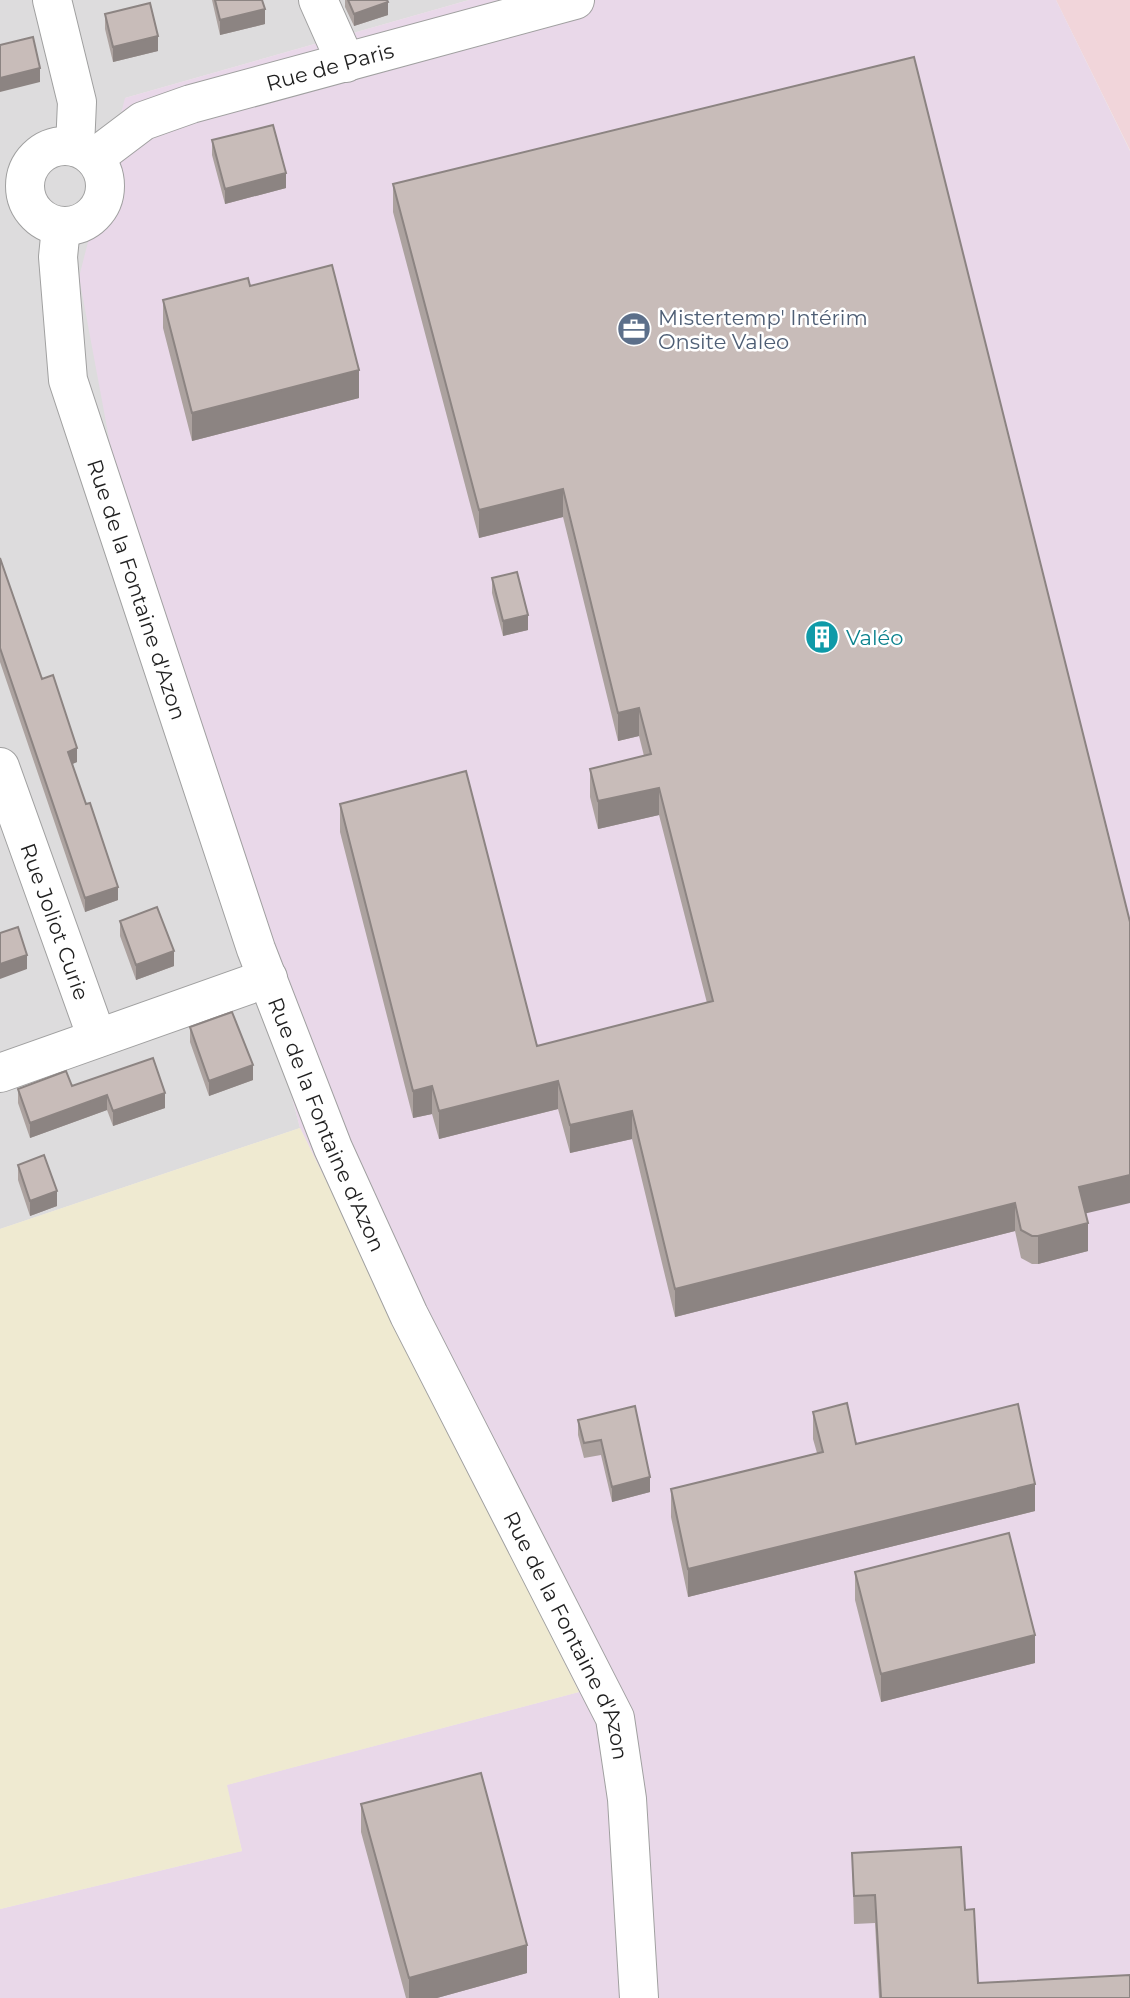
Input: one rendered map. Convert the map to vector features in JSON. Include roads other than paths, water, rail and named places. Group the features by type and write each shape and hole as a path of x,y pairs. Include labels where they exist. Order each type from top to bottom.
{"street":[{"path":"52,0 77,102 85,153"},
{"path":"318,0 346,63"},
{"name":"Rue de Paris","path":"85,153 143,121 204,100 575,0"},
{"path":"63,146 85,153 102,170 105,183 104,197 98,210 88,220 75,226 61,227 39,218 30,209 24,185 13,171 32,162 51,148 63,146"},
{"name":"Rue de la Fontaine d'Azon","path":"61,227 58,257 68,380 256,949 332,1148 409,1315 615,1718 627,1799 639,1998"},
{"name":"Rue Joliot Curie","path":"0,767 97,1038"},
{"path":"0,1073 268,978"}],"place":[{"name":"Mistertemp' Intérim Onsite Valeo","path":"634,329"},
{"name":"Valéo","path":"822,637"}]}
